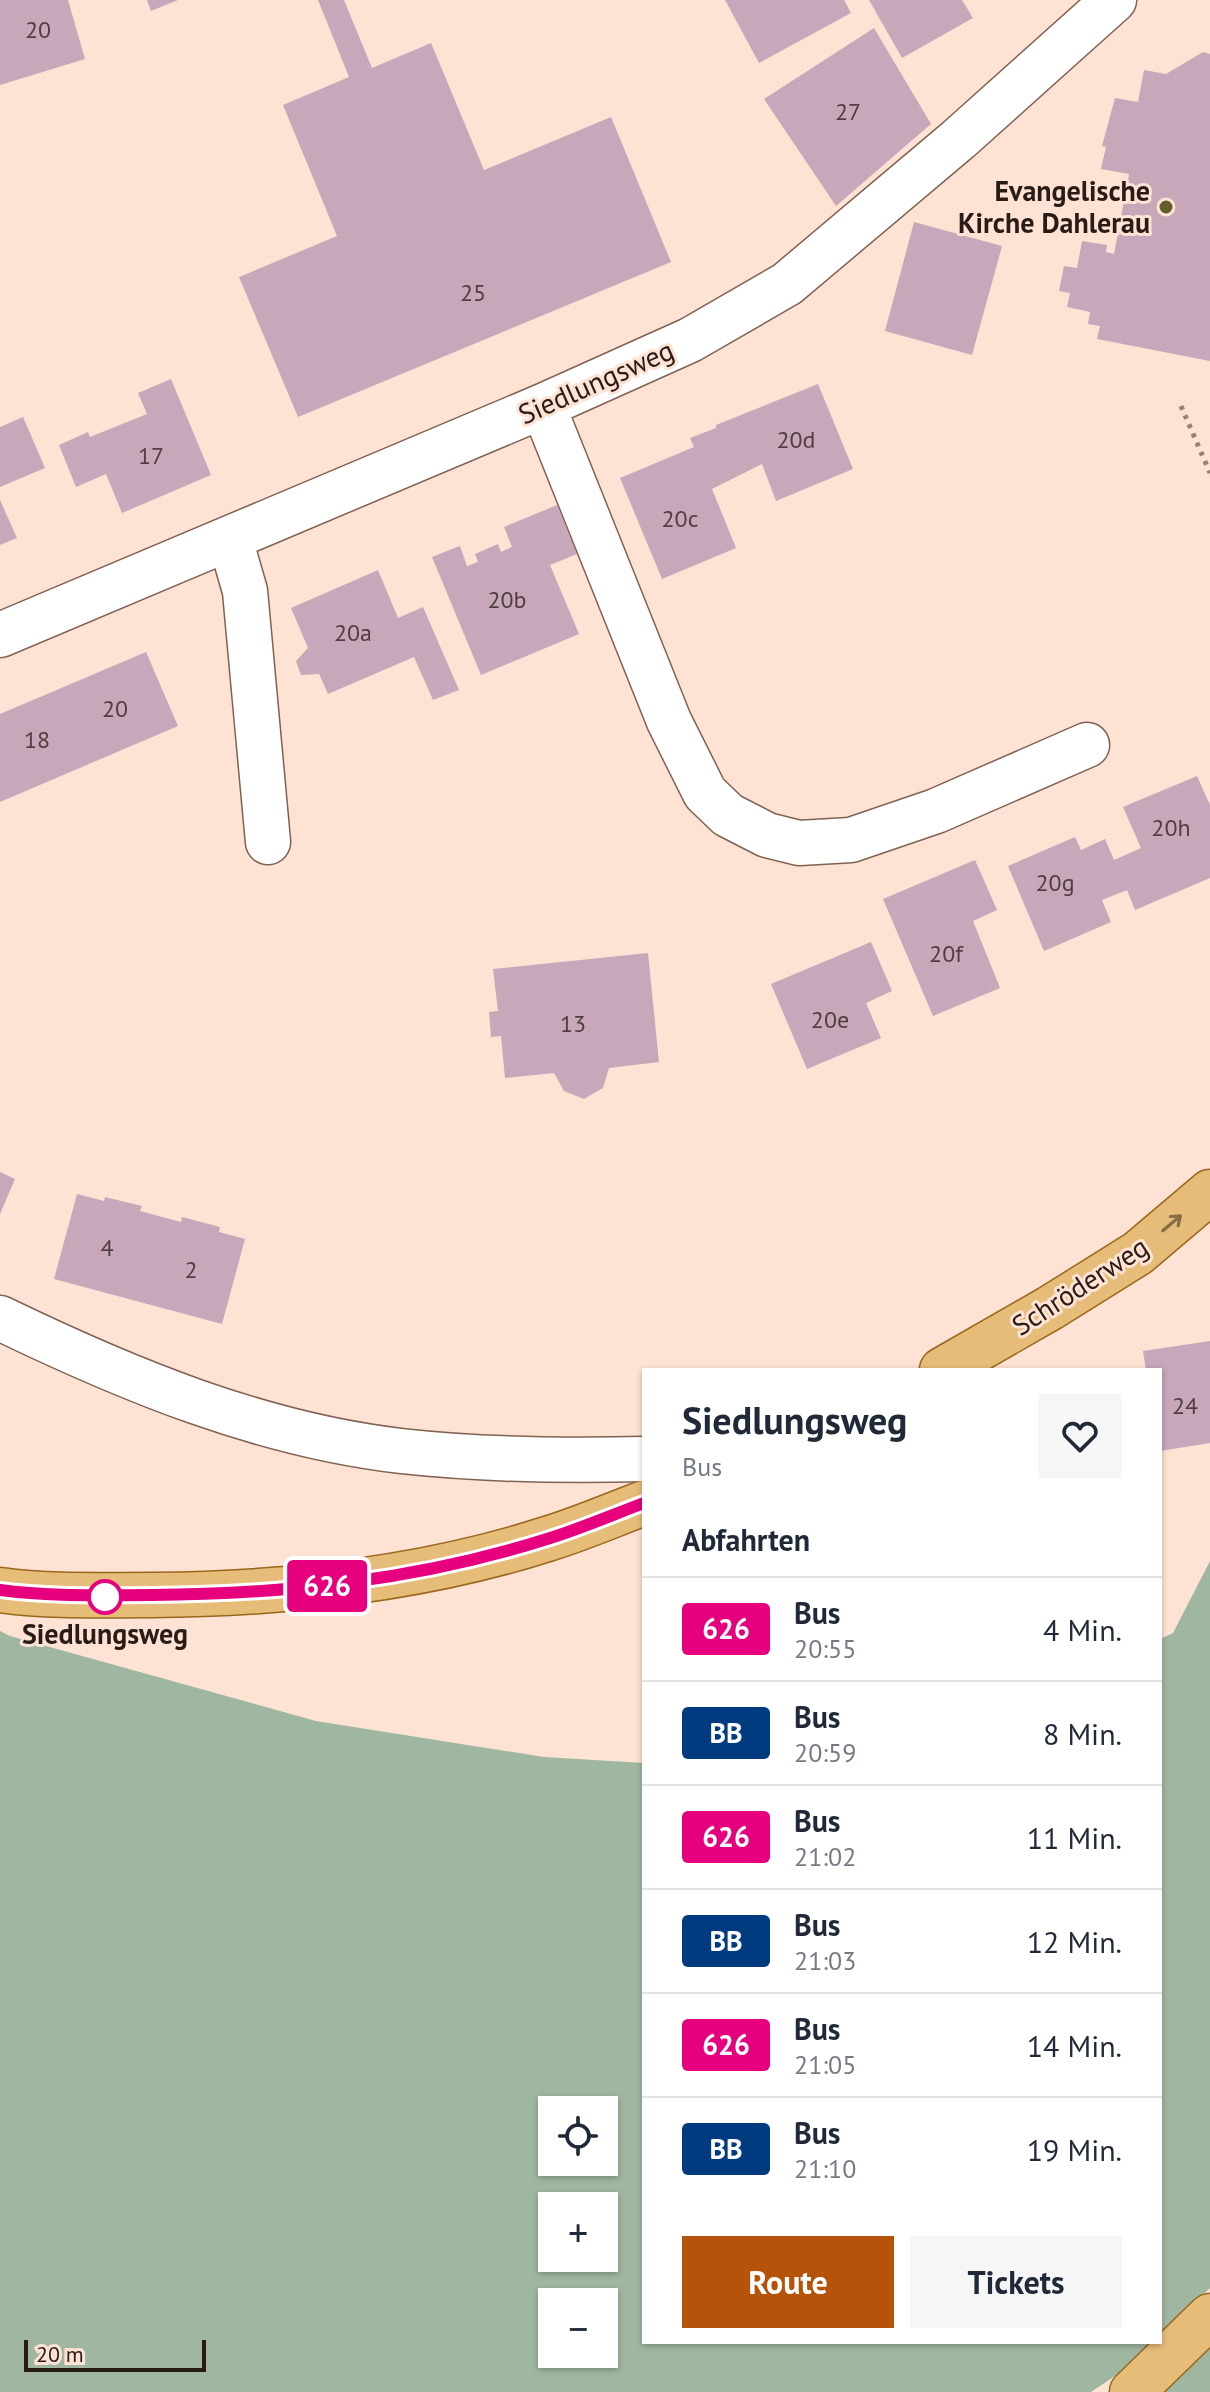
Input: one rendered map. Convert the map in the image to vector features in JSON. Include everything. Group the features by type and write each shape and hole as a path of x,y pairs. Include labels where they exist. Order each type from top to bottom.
{"main road":[{"name":"Schröderweg","path":"945,1368 1138,1253 1210,1192"},
{"path":"0,1590 90,1597 221,1595 337,1585 401,1575 547,1539 642,1504"},
{"path":"1132,2392 1210,2316"}],"street":[{"name":"Siedlungsweg","path":"0,635 543,406 690,340 787,284 959,139 1114,0"},
{"path":"543,406 669,721 705,793 728,815 767,835 799,843 851,840 936,811 1087,745"},
{"path":"230,539 245,591 268,842"},
{"path":"0,1318 172,1394 298,1431 400,1451 559,1461 642,1459"}],"path":[{"path":"1181,406 1210,473"}],"green space":[{"path":"1210,1561 1210,2288 1162,2334 1162,1638 1173,1633"},
{"path":"0,1631 316,1721 544,1757 642,1763 642,2344 1152,2344 1127,2368 1091,2392 0,2392"},
{"path":"1210,2341 1210,2392 1157,2392"}],"building":[{"path":"0,0 68,0 85,59 0,85"},
{"path":"147,0 178,0 151,11"},
{"path":"318,0 344,0 372,68 431,43 484,170 611,117 671,262 298,417 239,277 337,236 283,105 349,77"},
{"path":"725,0 844,0 851,13 759,63"},
{"path":"869,0 962,0 973,18 902,58"},
{"path":"874,28 931,124 836,206 764,99"},
{"name":"Evangelische Kirche Dahlerau","path":"1203,52 1210,54 1210,361 1097,339 1100,326 1088,324 1090,312 1067,307 1070,293 1059,291 1064,266 1077,268 1082,241 1107,245 1106,252 1114,254 1129,174 1101,169 1106,147 1102,146 1115,98 1138,102 1144,70 1166,74"},
{"path":"914,222 1002,246 972,355 885,331"},
{"path":"171,379 211,475 122,513 106,474 76,487 59,445 88,432 90,437 147,414 138,393"},
{"path":"818,384 853,469 776,501 762,464 712,489 736,548 662,579 620,478 694,447 690,438 716,428 716,425"},
{"path":"23,417 45,468 0,487 0,427"},
{"path":"0,500 17,538 0,545"},
{"path":"557,505 577,554 550,565 579,634 481,675 432,557 460,546 467,566 478,562 475,554 498,544 501,552 512,547 504,527"},
{"path":"378,570 398,618 423,607 459,690 433,700 414,657 328,694 319,674 301,675 296,661 308,648 291,608"},
{"path":"146,652 178,726 0,802 0,714"},
{"path":"1197,776 1210,805 1210,878 1135,910 1127,890 1102,900 1111,922 1044,951 1008,866 1075,837 1081,850 1105,839 1114,860 1141,848 1123,807"},
{"path":"975,860 997,910 973,921 1000,988 933,1016 883,899"},
{"path":"871,942 892,991 866,1003 881,1038 807,1069 771,984"},
{"path":"648,953 659,1062 609,1068 603,1088 584,1099 564,1091 554,1073 505,1078 501,1036 491,1037 489,1012 498,1011 493,969"},
{"path":"0,1172 15,1179 0,1214"},
{"path":"77,1194 142,1206 140,1211 181,1222 182,1217 220,1227 219,1232 245,1239 222,1324 54,1279"},
{"path":"1210,1341 1210,1443 1162,1451 1162,1368 1146,1368 1143,1351"}],"bus line":[{"name":"626","path":"0,1590 90,1597 221,1595 337,1585 401,1575 547,1539 642,1504"}],"place":[{"name":"Evangelische Kirche Dahlerau","path":"1166,207"},
{"name":"Siedlungsweg","path":"105,1597"}]}
